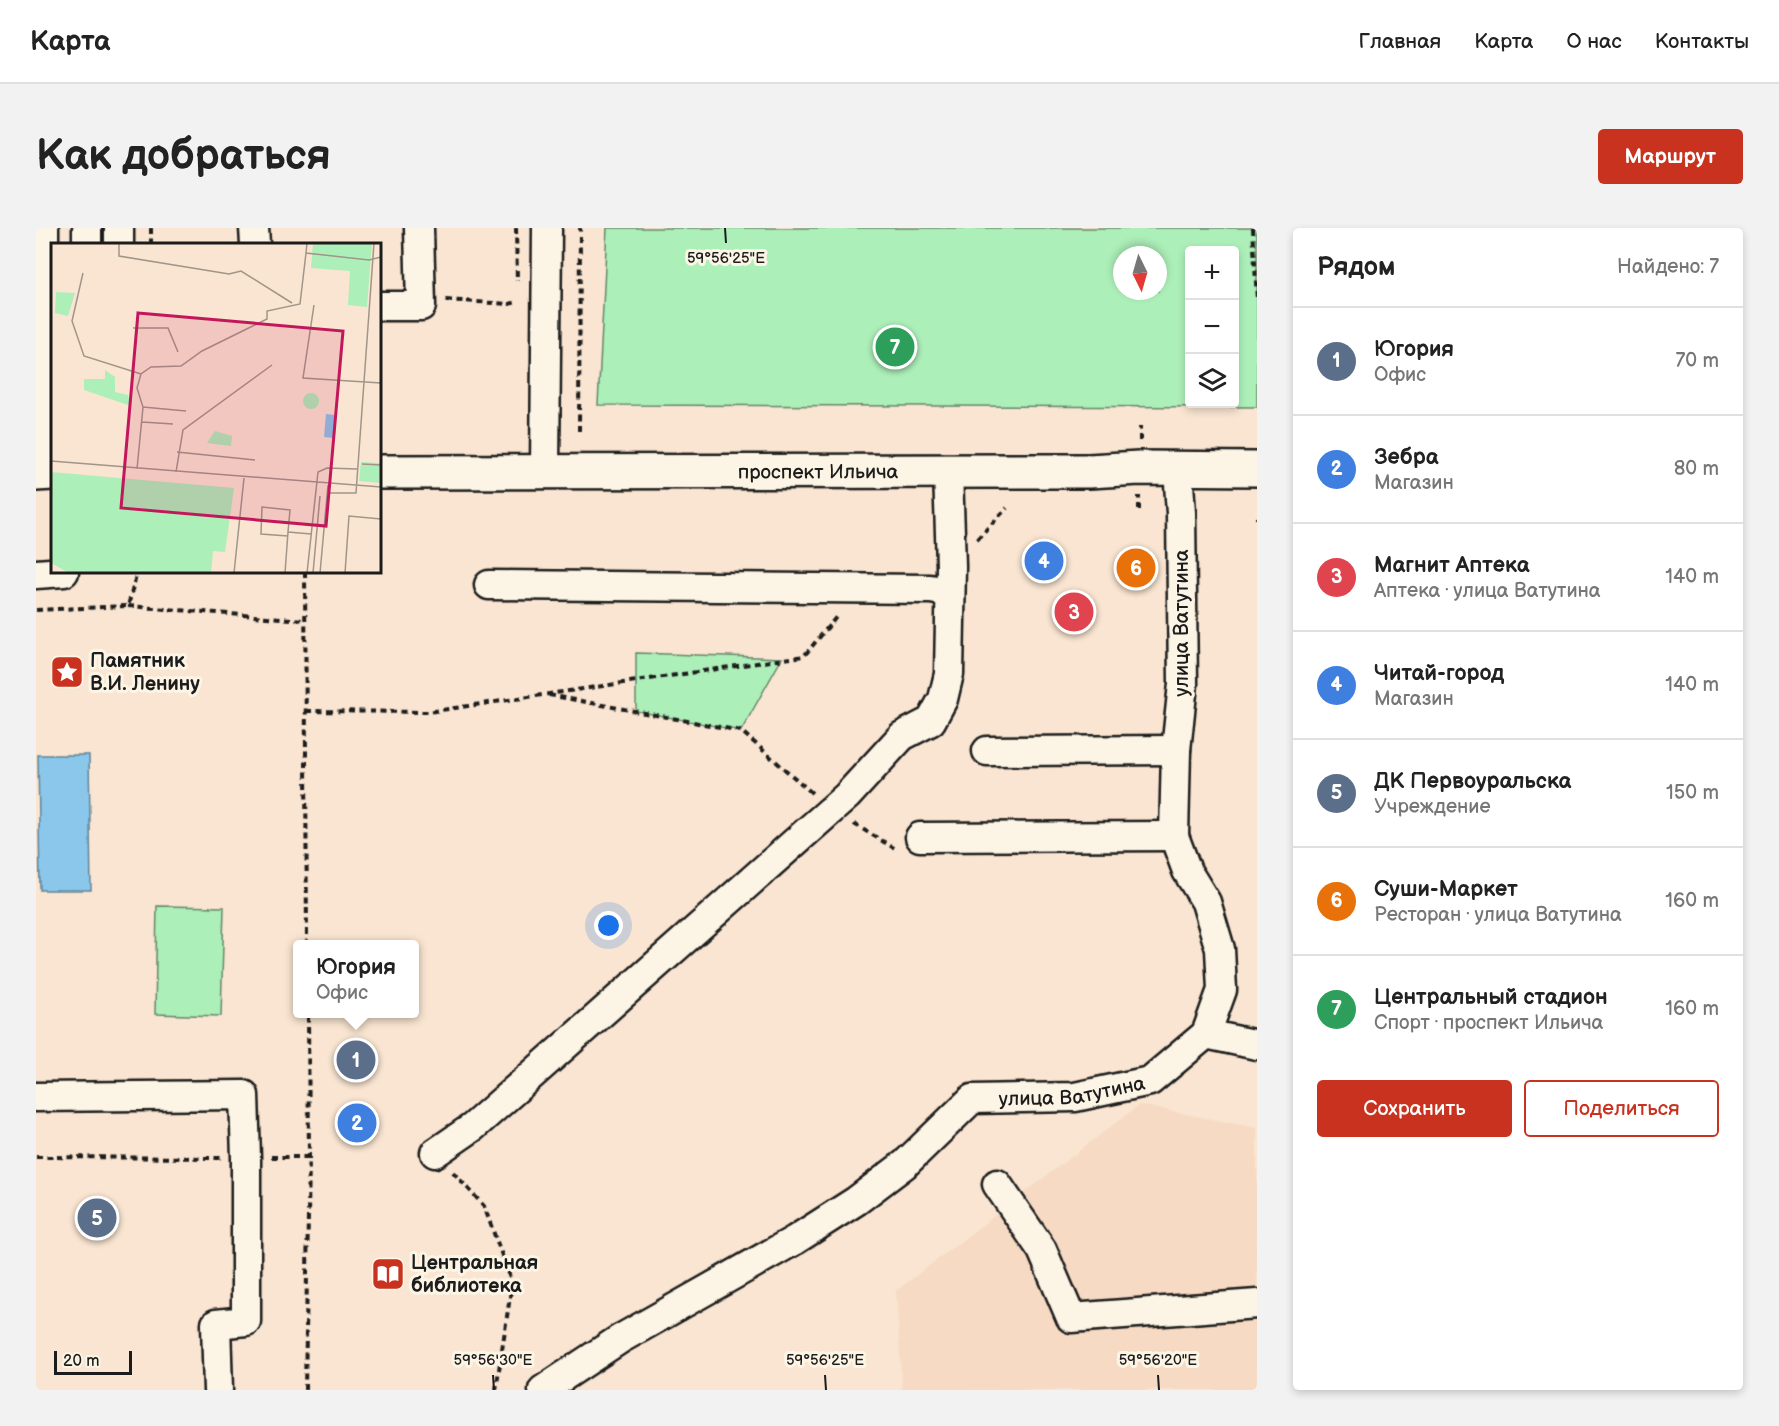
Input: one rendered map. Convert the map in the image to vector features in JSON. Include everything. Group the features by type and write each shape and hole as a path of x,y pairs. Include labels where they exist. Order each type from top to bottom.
{"main road":[{"name":"проспект Ильича","path":"381,472 1257,469"}],"street":[{"path":"44,228 44,399 39,411 44,425 44,473"},
{"path":"254,228 255,243"},
{"path":"381,306 421,306 419,228"},
{"path":"545,471 547,228"},
{"name":"улица Ватутина","path":"543,1390 620,1340 795,1240 856,1201 905,1164 972,1099 1075,1098 1150,1081 1206,1034 1222,990 1220,949 1206,902 1187,871 1174,836 1176,750 1183,684 1181,513 1178,469"},
{"path":"435,1153 472,1127 847,796 902,736 931,721 943,699 949,674 948,471"},
{"path":"36,574 51,573"},
{"path":"489,585 930,590 950,579"},
{"path":"987,751 1176,750"},
{"path":"908,843 1174,836"},
{"path":"1206,1034 1257,1045"},
{"path":"36,1097 244,1095 246,1321 216,1324 218,1390"},
{"path":"997,1184 1042,1250 1071,1318 1257,1304"}],"path":[{"path":"579,431 580,228"},
{"path":"1253,228 1257,301"},
{"path":"421,299 509,304 517,302"},
{"path":"950,579 1007,508"},
{"path":"128,606 137,573"},
{"path":"305,573 307,940"},
{"path":"36,610 128,606 305,620"},
{"path":"306,711 429,712 804,656 838,615"},
{"path":"544,694 741,731 831,809 908,843"},
{"path":"305,1390 309,1157 308,1018"},
{"path":"435,1153 484,1206 512,1283 496,1390"},
{"path":"36,1156 309,1157"}],"shaded area":[{"path":"1139,1105 1257,1128 1257,1390 902,1390 896,1291"}],"green space":[{"path":"607,228 1257,228 1257,407 1239,407 1239,246 1185,246 1185,407 598,405"},
{"path":"636,653 782,658 741,731 636,711"},
{"path":"157,906 224,907 221,1016 155,1014"}],"water":[{"path":"38,755 89,755 91,890 40,890"}],"place":[{"name":"Центральный стадион","path":"895,347"},
{"name":"Читай-город","path":"1044,561"},
{"name":"Суши-Маркет","path":"1136,568"},
{"name":"Магнит Аптека","path":"1074,612"},
{"name":"Памятник В.И. Ленину","path":"67,672"},
{"name":"Югория","path":"356,1060"},
{"name":"Зебра","path":"357,1123"},
{"name":"ДК Первоуральска","path":"97,1218"},
{"name":"Центральная библиотека","path":"388,1274"}]}
